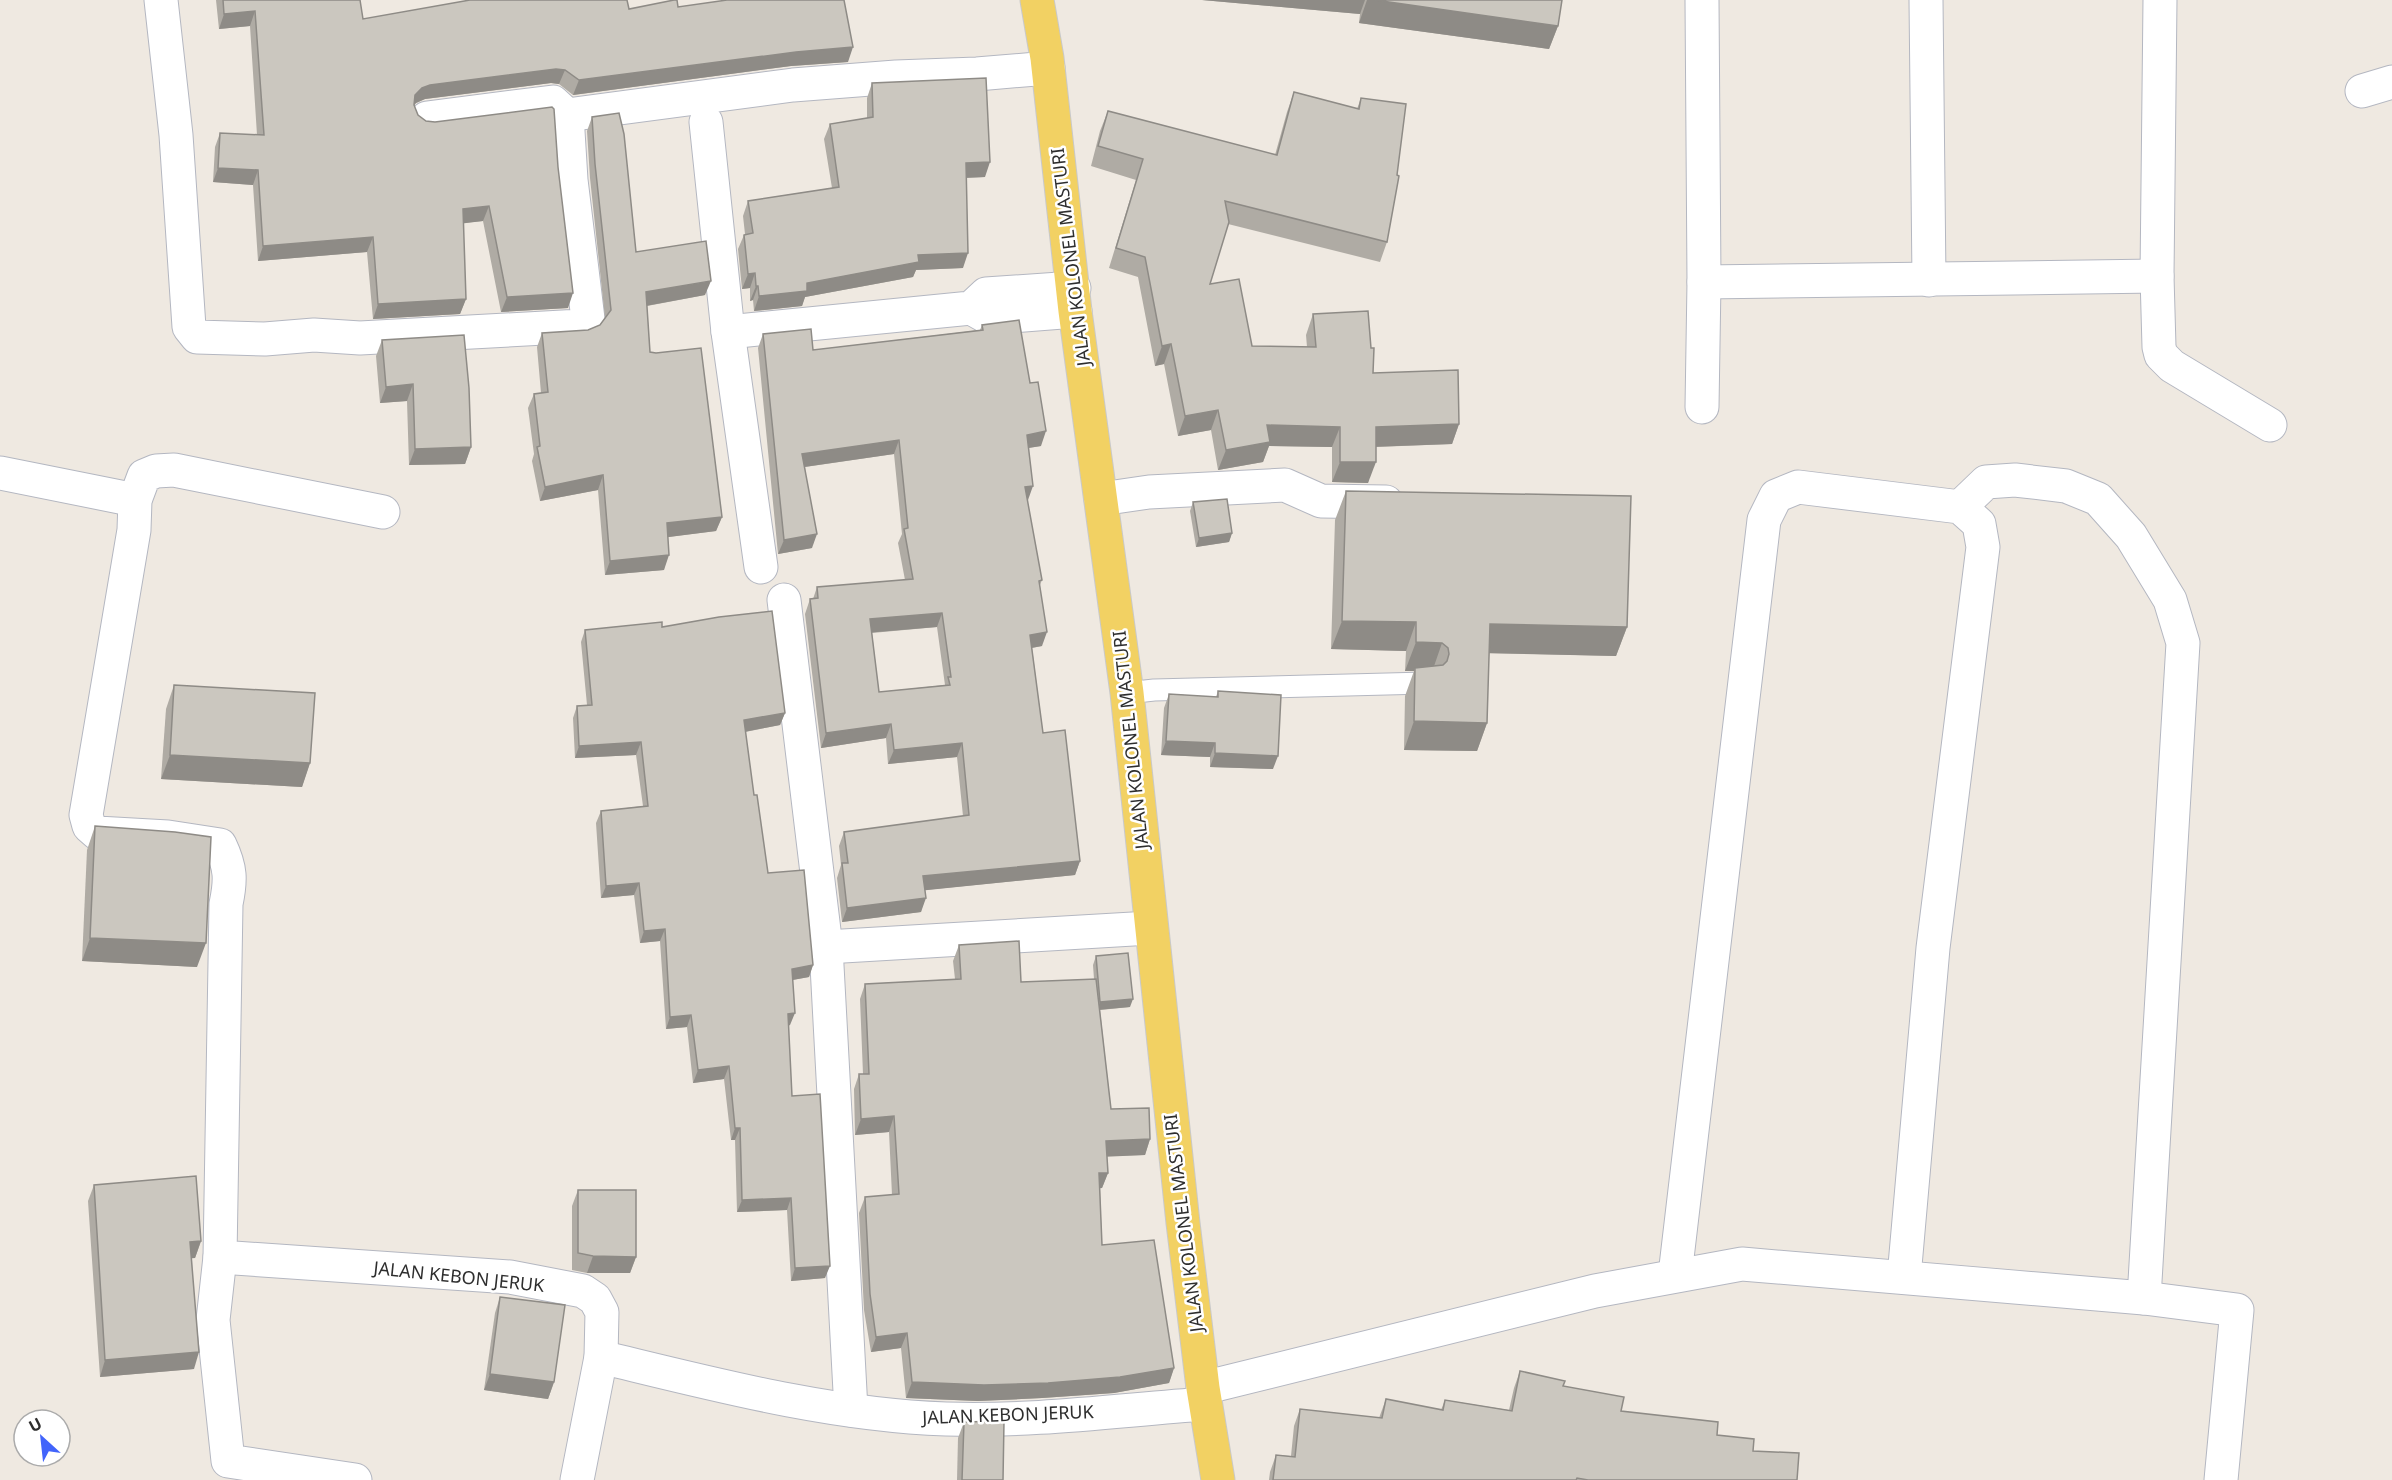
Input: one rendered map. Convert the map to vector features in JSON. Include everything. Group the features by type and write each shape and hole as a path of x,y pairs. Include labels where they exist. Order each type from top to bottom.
{"main road":[{"name":"JALAN KOLONEL MASTURI","path":"1037,0 1048,68 1075,299 1127,693 1150,928 1204,1396 1218,1480"}],"street":[{"path":"161,0 176,135 189,327 196,337 265,339 314,335 360,338 580,326 588,319 571,180 567,115 553,102 427,118"},
{"path":"1702,0 1704,282 1702,407"},
{"path":"1926,0 1929,280"},
{"path":"2160,0 2157,276 2161,355 2172,366 2270,425"},
{"path":"567,115 793,85 1048,68"},
{"path":"706,122 728,332 761,567"},
{"path":"1704,282 2157,276"},
{"path":"728,332 971,308 989,318 1075,299"},
{"path":"355,1480 227,1471 213,1320 220,1257 226,904 230,884 229,863 220,845 168,837 97,833 89,825 86,815 134,530 135,500 144,476 156,471 174,470 383,512"},
{"path":"0,474 135,500"},
{"path":"1960,507 1986,482 1996,481 2015,480 2066,486 2098,499 2131,536 2170,600 2183,643 2144,1298"},
{"path":"1101,499 1149,492 1286,485 1321,501 1416,502"},
{"path":"1676,1275 1764,520 1776,496 1798,487 1960,507 1979,524 1983,547 1933,948 1904,1277"},
{"path":"784,600 826,947 851,1410"},
{"path":"826,947 1150,928"},
{"name":"JALAN KEBON JERUK","path":"220,1257 510,1277 583,1291 595,1299 602,1312 601,1357 762,1393 851,1410 936,1418 1019,1417 1204,1396 1488,1316 1676,1275 1742,1264 2144,1298 2237,1310 2221,1480"},
{"path":"577,1480 601,1357"}],"lane":[{"path":"1127,693 1154,690 1426,683"}],"building":[{"path":"223,0 360,0 363,19 470,0 627,0 629,9 674,0 677,0 678,7 727,0 844,0 853,47 796,52 579,80 565,70 556,69 430,85 422,88 415,95 414,105 418,115 426,121 435,122 552,107 554,109 558,167 573,293 507,297 489,206 463,209 466,299 378,304 373,237 263,246 258,170 218,168 220,133 264,135 255,11 224,14"},
{"path":"1375,0 1562,0 1558,26"},
{"path":"986,78 990,162 966,163 968,253 918,255 919,262 807,283 807,291 759,296 755,273 748,274 744,235 753,233 748,201 839,187 830,124 873,117 872,83"},
{"path":"1294,92 1359,109 1361,98 1406,104 1397,175 1399,176 1387,242 1225,201 1229,222 1210,284 1239,279 1252,346 1316,347 1313,314 1368,311 1371,348 1374,348 1373,373 1458,370 1459,424 1376,427 1376,462 1340,462 1340,427 1267,425 1270,442 1226,450 1218,410 1185,416 1171,344 1162,346 1145,257 1116,248 1143,159 1098,146 1108,111 1277,155"},
{"path":"619,113 624,134 636,252 706,241 711,281 646,292 650,352 701,348 722,517 667,523 669,555 610,561 603,475 545,487 537,447 540,446 534,394 548,392 542,333 588,330 600,325 611,310 592,117"},
{"path":"1019,320 1030,383 1038,382 1046,431 1027,435 1033,486 1025,487 1042,580 1039,581 1047,632 1030,635 1043,733 1065,730 1080,861 923,876 926,898 847,908 842,863 848,863 844,832 969,815 962,743 894,750 891,724 826,733 810,599 818,598 817,587 913,579 904,529 908,528 899,440 802,454 817,534 784,540 763,334 811,329 813,350 983,330 982,325","holes":["942,613 951,677 948,677 950,685 879,692 870,619"]},
{"path":"464,335 471,447 415,449 413,384 386,387 382,340"},
{"path":"1346,491 1631,496 1627,627 1490,624 1487,723 1414,721 1415,668 1443,665 1447,661 1448,648 1442,643 1416,642 1416,622 1342,621"},
{"path":"1227,499 1232,533 1199,538 1193,502"},
{"path":"772,611 785,713 744,720 768,873 804,870 813,965 792,969 795,1013 788,1014 792,1096 820,1094 830,1266 795,1268 791,1198 742,1200 740,1128 735,1128 729,1066 698,1070 691,1015 670,1017 665,929 644,931 639,883 606,886 601,811 648,806 641,742 579,746 577,706 592,705 585,630 662,622 662,627"},
{"path":"174,685 315,693 310,763 170,755"},
{"path":"1218,691 1281,695 1278,756 1215,753 1215,743 1166,741 1169,694 1218,697"},
{"path":"95,826 211,837 206,943 90,938"},
{"path":"1019,941 1021,982 1096,979 1111,1109 1149,1108 1150,1139 1106,1141 1108,1173 1099,1173 1102,1245 1154,1240 1174,1368 1120,1377 1048,1383 984,1385 912,1382 907,1333 876,1337 870,1294 865,1197 899,1194 894,1116 861,1119 859,1074 869,1074 865,984 961,979 959,945"},
{"path":"1128,953 1133,999 1100,1002 1096,956"},
{"path":"196,1176 201,1241 190,1242 199,1352 105,1360 94,1185"},
{"path":"578,1190 636,1190 636,1257 593,1256 578,1253"},
{"path":"500,1297 565,1305 554,1382 490,1374"},
{"path":"1520,1371 1565,1381 1563,1386 1624,1397 1621,1411 1718,1422 1717,1435 1754,1439 1753,1451 1799,1453 1797,1480 1588,1480 1577,1478 1576,1480 1273,1480 1276,1455 1295,1457 1300,1409 1382,1418 1386,1399 1443,1410 1445,1400 1512,1411"},
{"path":"1004,1421 1003,1480 962,1480 964,1422"}]}
